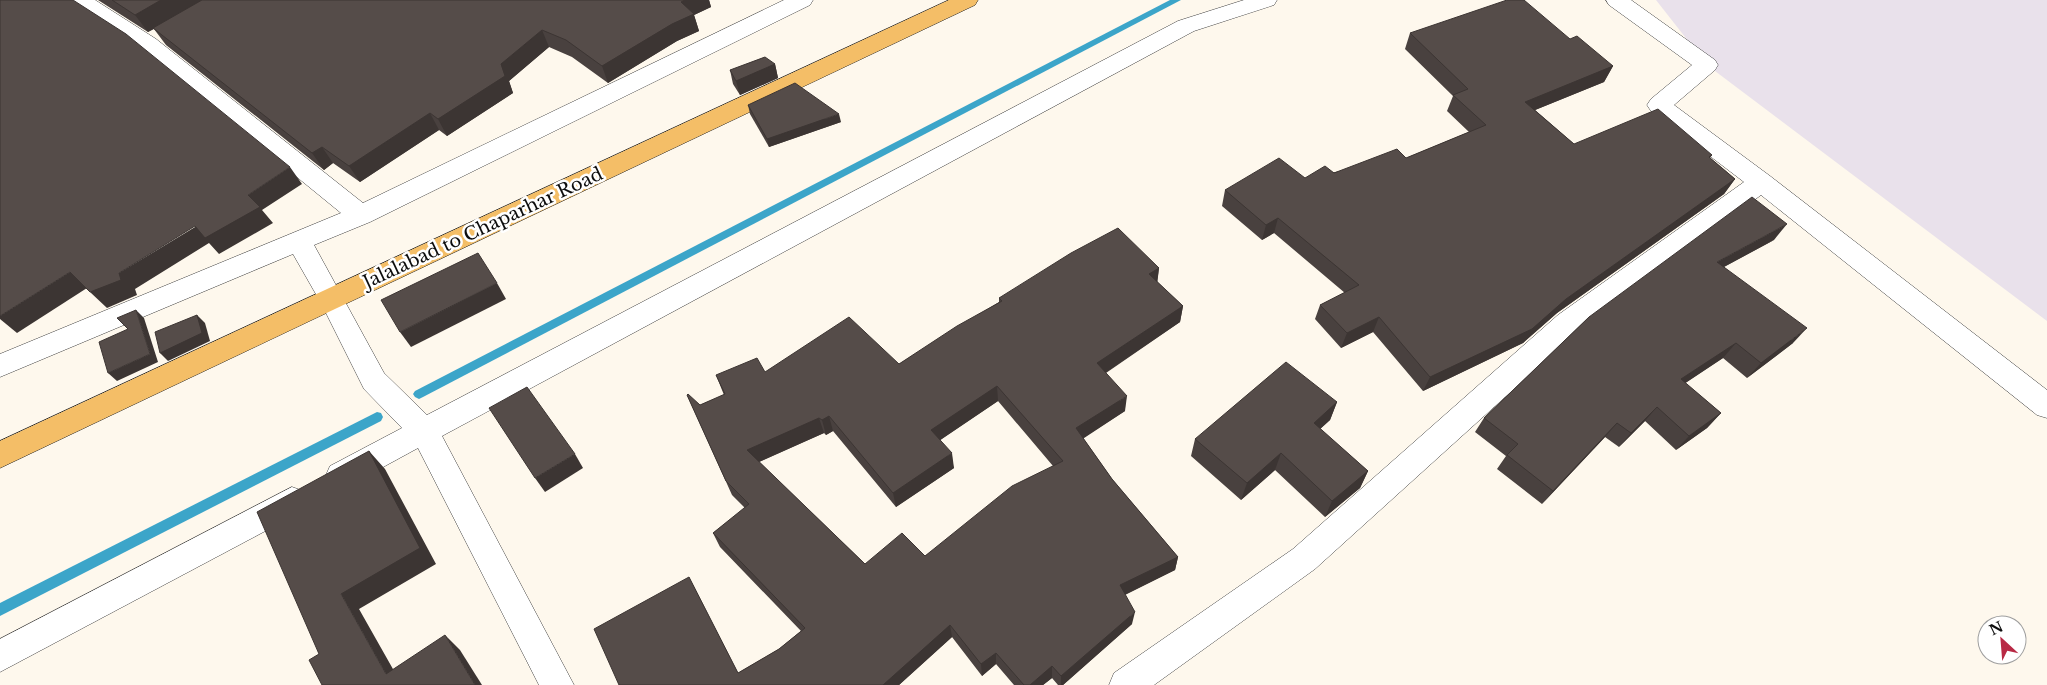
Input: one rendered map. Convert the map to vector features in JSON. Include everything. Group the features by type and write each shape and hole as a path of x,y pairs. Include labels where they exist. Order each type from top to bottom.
{"main road":[{"name":"Jalalabad to Chaparhar Road","path":"0,455 967,0"}],"street":[{"path":"80,0 157,39 362,215"},
{"path":"0,366 362,215 802,0"},
{"path":"0,656 1186,26 1266,0"},
{"path":"1617,0 1707,65 1659,105 1761,182 2047,406"},
{"path":"1126,685 1304,559 1568,323 1761,182"},
{"path":"299,241 332,299 374,381 424,431 557,685"}],"shaded area":[{"path":"1656,0 2047,0 2047,321 1707,65"}],"building":[{"path":"0,0 73,0 126,34 290,167 248,195 260,207 205,238 195,226 119,273 121,280 90,292 70,272 0,316"},
{"path":"112,0 161,0 135,15"},
{"path":"202,0 685,0 681,2 694,14 672,24 602,66 566,40 542,30 501,64 505,76 438,119 430,113 349,166 322,147 312,153 153,28"},
{"path":"1507,0 1524,0 1570,39 1577,36 1613,66 1525,102 1574,144 1658,109 1712,155 1709,157 1735,179 1566,299 1532,329 1430,377 1379,317 1347,333 1320,305 1359,285 1278,218 1266,225 1225,190 1279,158 1305,178 1325,166 1334,173 1397,149 1406,158 1486,125 1453,95 1468,89 1410,33"},
{"path":"765,57 775,64 736,81 730,70"},
{"path":"795,83 839,114 767,139 748,105"},
{"path":"1752,197 1787,224 1717,262 1807,328 1761,363 1736,343 1681,379 1721,413 1689,436 1657,407 1631,433 1617,423 1553,491 1507,455 1518,444 1484,418 1589,317"},
{"path":"1118,228 1159,268 1149,274 1183,306 1097,363 1127,396 1076,428 1112,479 1178,557 1120,585 1135,612 1061,676 1052,666 1030,685 1024,685 996,653 981,664 950,625 883,685 619,685 594,629 689,577 738,673 779,649 805,628 713,533 749,504 726,481 688,394 700,405 725,394 716,375 757,358 765,372 849,317 899,364 957,326 1002,301 999,298 1071,253","holes":["997,386 1063,461 1012,486 925,556 902,533 865,564 747,450 819,418 822,420 829,416 893,493 952,453 931,430"]},
{"path":"478,253 497,283 400,332 381,300"},
{"path":"136,310 150,354 108,373 99,342 128,329 117,318"},
{"path":"197,315 202,333 160,353 155,332"},
{"path":"1286,362 1337,402 1314,423 1368,471 1332,501 1281,453 1247,483 1195,439"},
{"path":"527,387 575,454 535,478 489,408"},
{"path":"369,451 420,548 341,594 386,674 445,635 475,685 322,685 309,660 319,654 257,512"}],"waterway":[{"path":"419,394 1177,0"},
{"path":"0,610 377,417"}]}
